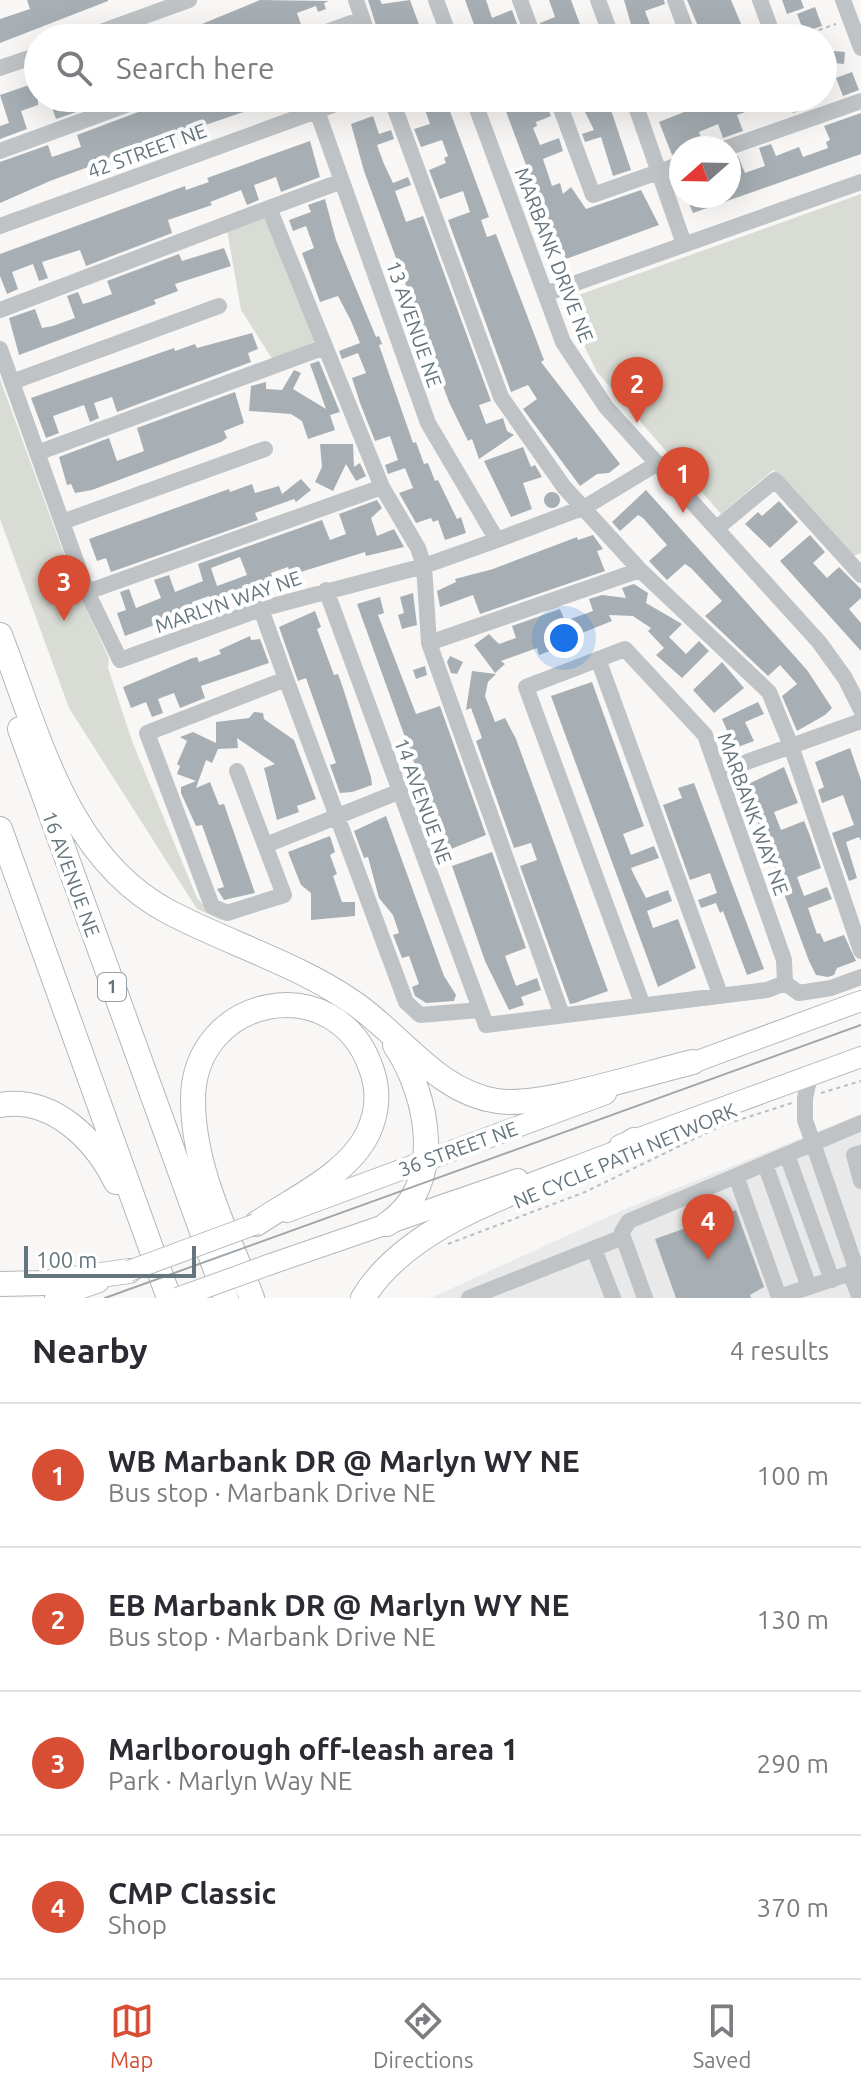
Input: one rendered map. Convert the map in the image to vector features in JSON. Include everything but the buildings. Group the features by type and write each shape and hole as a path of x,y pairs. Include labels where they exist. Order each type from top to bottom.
{"highway":[{"path":"0,635 63,793 90,845 113,873 166,911 320,983 371,1016 443,1080 470,1095 500,1102 535,1100 693,1062"},
{"name":"16 AVENUE NE","path":"0,674 226,1298"},
{"path":"0,829 170,1296"},
{"path":"252,1298 201,1159 195,1132 195,1080 206,1051 226,1025 256,1009 287,1004 303,1006 344,1026 363,1049 374,1076 376,1108 369,1132 342,1164 256,1224"},
{"path":"371,1016 390,1037 414,1080 425,1125 424,1161 408,1207 387,1224"},
{"path":"0,1105 42,1108 68,1122 92,1146 112,1175 150,1266 170,1296"},
{"path":"363,1298 399,1256 464,1215 614,1154 634,1140"},
{"path":"0,1284 45,1283 129,1271"}],"main road":[{"name":"36 STREET NE","path":"55,1298 861,1001"},
{"path":"170,1296 634,1140 861,1057"}],"street":[{"path":"123,24 189,0"},
{"path":"356,0 364,24"},
{"path":"436,0 445,24"},
{"path":"520,0 529,24"},
{"path":"598,0 607,24"},
{"path":"675,0 684,24"},
{"path":"760,0 769,24"},
{"path":"843,0 861,48"},
{"path":"348,24 362,19"},
{"path":"0,68 24,60"},
{"path":"837,109 861,101"},
{"path":"0,151 107,112"},
{"name":"42 STREET NE","path":"0,226 314,112"},
{"name":"13 AVENUE NE","path":"317,112 428,423 497,540"},
{"path":"396,112 501,397 564,487 640,570 769,692 791,746 861,951"},
{"name":"MARBANK DRIVE NE","path":"478,112 563,342 583,375 606,407 819,642 845,678 861,710"},
{"path":"562,112 593,195 669,168"},
{"path":"642,112 684,244"},
{"path":"741,143 830,112"},
{"path":"0,310 342,181"},
{"path":"545,294 861,182"},
{"path":"269,208 382,487 418,548 424,566 429,643 562,1015"},
{"path":"12,382 219,306"},
{"path":"37,453 325,347"},
{"name":"MARLYN WAY NE","path":"0,349 87,592 120,660 261,609 424,566 497,540 585,507 658,463"},
{"path":"62,522 265,449"},
{"path":"717,528 775,480 861,575"},
{"path":"87,592 382,487"},
{"path":"429,643 640,570"},
{"name":"14 AVENUE NE","path":"326,590 483,1018"},
{"path":"261,609 406,1002 420,1015 483,1018 562,1015 767,990 785,983 799,993 831,988 861,977"},
{"name":"MARBANK WAY NE","path":"642,1003 526,687 625,649 705,735 784,960 785,983"},
{"path":"598,659 720,994"},
{"path":"237,771 284,895 227,913 212,906 147,733 286,679"},
{"path":"719,772 861,721"},
{"path":"266,845 398,792"},
{"path":"810,1076 805,1098 805,1120 856,1272 860,1298"},
{"path":"645,1298 623,1237 622,1232 629,1221 861,1123"},
{"path":"858,1154 861,1181"},
{"path":"787,1155 832,1280"},
{"path":"765,1164 809,1287"},
{"path":"736,1176 779,1297 856,1272"},
{"path":"469,1298 623,1237"},
{"path":"594,1249 613,1298"}],"path":[{"path":"834,24 850,18"},
{"name":"NE CYCLE PATH NETWORK","path":"446,1244 585,1192 723,1125 861,1081"}],"shaded area":[{"path":"861,194 861,553 853,556 773,470 721,514 597,372 566,309 573,297"},
{"path":"269,208 325,347 276,365 241,310 226,224"},
{"path":"0,379 75,584 109,659 108,668 132,741 197,898 209,911 222,916 221,920 197,909 69,708 0,519"},
{"path":"861,1114 861,1298 431,1298 623,1210"}],"tram line":[{"path":"105,1298 861,1025"}],"place":[{"name":"EB Marbank DR @ Marlyn WY NE","path":"637,423"},
{"name":"WB Marbank DR @ Marlyn WY NE","path":"683,513"},
{"name":"Marlborough off-leash area 1","path":"64,621"},
{"name":"CMP Classic","path":"708,1260"}]}
